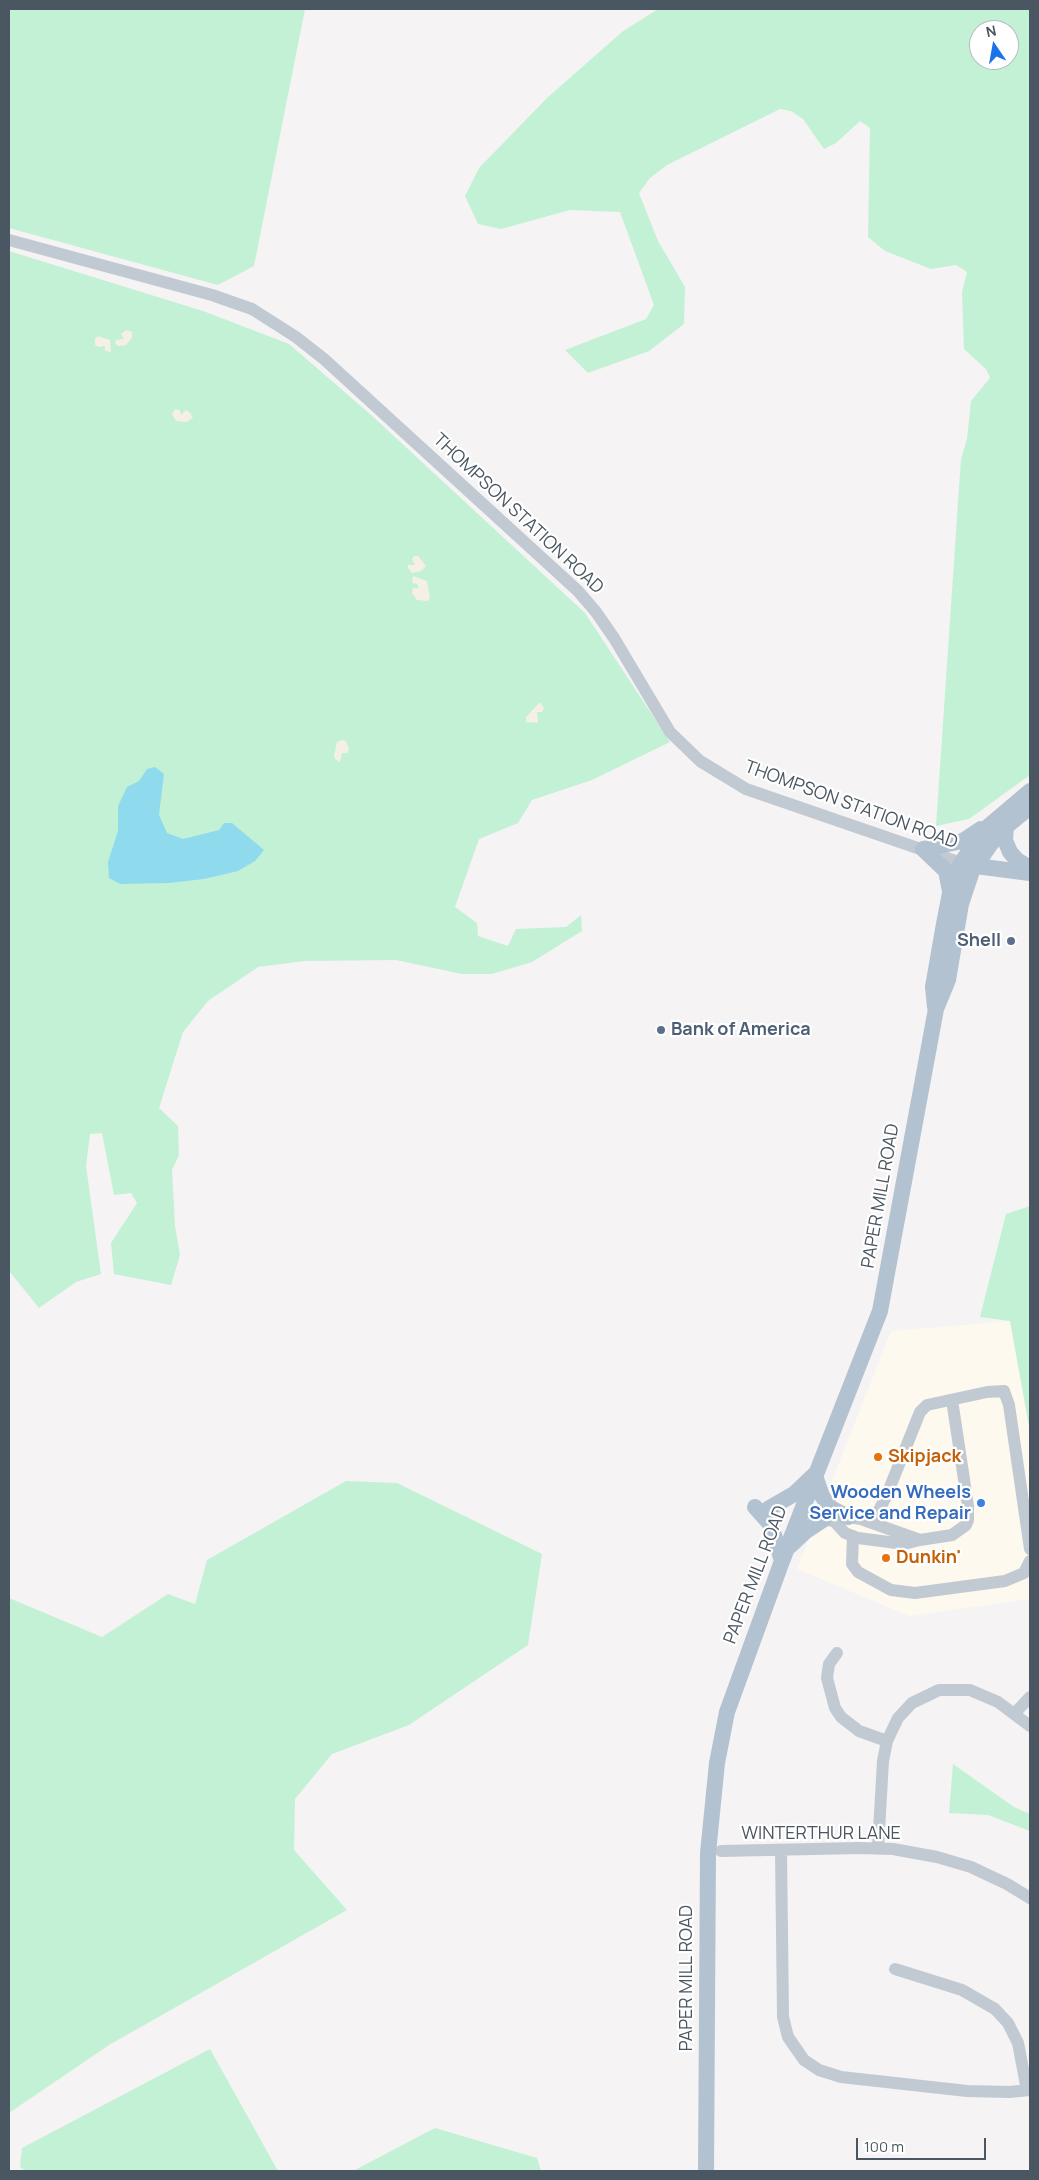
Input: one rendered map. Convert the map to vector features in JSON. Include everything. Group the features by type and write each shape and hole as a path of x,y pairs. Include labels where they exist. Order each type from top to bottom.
{"main road":[{"name":"PAPER MILL ROAD","path":"1005,820 1030,792"},
{"name":"PAPER MILL ROAD","path":"936,1009 933,987 950,893 968,865 984,830 1030,807"},
{"path":"923,849 963,841 1005,820 1005,840 1010,852 1017,860 1030,868"},
{"path":"923,849 946,872 950,893"},
{"path":"968,865 1030,873"},
{"name":"PAPER MILL ROAD","path":"706,2171 707,1873 714,1791 722,1737 733,1691 880,1311 936,1009 948,980 968,865"},
{"path":"816,1474 822,1496 836,1519 791,1544 783,1559 762,1508 794,1494 816,1474"}],"street":[{"name":"THOMPSON STATION ROAD","path":"9,240 227,299 252,309 296,337 324,360 578,591 596,612 614,638 670,732 700,761 746,789 968,865"},
{"path":"872,1523 886,1497 920,1412 927,1405 987,1392 1004,1391 1009,1405 1030,1549"},
{"path":"836,1519 845,1533 880,1543 896,1544 952,1535 966,1525 968,1520 962,1461 952,1400"},
{"path":"800,1515 872,1523 920,1540"},
{"path":"853,1536 852,1564 858,1572 891,1590 915,1593 1005,1582 1024,1573 1030,1561"},
{"path":"836,1653 829,1664 827,1678 835,1708 845,1720 859,1730 887,1741"},
{"path":"878,1848 883,1761 892,1727 904,1710 921,1698 939,1690 961,1688 980,1692 1030,1726"},
{"path":"1014,1714 1030,1697"},
{"name":"WINTERTHUR LANE","path":"721,1851 878,1848 917,1853 958,1863 988,1874 1030,1898"},
{"path":"781,1850 783,2017 788,2037 804,2060 819,2070 841,2077 967,2091 1029,2090 1018,2042 1008,2023 995,2009 962,1990 895,1969"}],"shaded area":[{"path":"1010,1321 1030,1432 1030,1599 909,1616 797,1569 891,1331"}],"green space":[{"path":"9,9 305,9 254,266 218,285 9,228"},
{"path":"658,9 1030,9 1030,775 969,819 936,826 961,459 967,439 971,401 990,378 986,369 964,349 962,292 967,272 956,265 931,269 885,251 868,237 870,128 860,121 836,143 824,149 803,119 791,111 780,109 667,165 650,178 639,193 658,241 685,287 684,324 649,351 588,373 565,350 646,319 654,305 620,212 570,210 501,229 478,224 465,196 479,168 547,98 622,32"},
{"path":"9,251 203,311 289,344 370,414 585,613 670,742 592,780 532,800 518,823 479,839 455,907 477,923 478,936 508,946 516,929 566,927 581,915 582,931 532,962 492,974 462,974 396,960 304,961 258,967 208,1001 183,1032 159,1108 178,1126 179,1155 172,1170 175,1226 180,1255 171,1285 114,1274 111,1243 137,1203 131,1193 114,1195 102,1133 90,1134 86,1166 101,1274 76,1282 39,1308 9,1271"},
{"path":"1030,1206 1030,1432 1010,1321 980,1317 1006,1214"},
{"path":"346,1481 397,1483 542,1554 528,1645 409,1725 332,1754 295,1799 294,1850 347,1910 109,2045 9,2113 9,1598 102,1637 168,1594 195,1604 207,1560"},
{"path":"953,1764 1014,1807 1030,1814 1030,1831 988,1815 949,1813"},
{"path":"210,2049 278,2171 26,2171 20,2167 22,2148"},
{"path":"435,2128 537,2158 541,2171 353,2171"}],"sand":[{"path":"126,330 132,332 132,338 126,345 118,346 115,343 116,340 124,339 121,334"},
{"path":"98,336 110,340 111,352 105,351 105,346 99,347 95,345 95,339"},
{"path":"175,409 180,410 181,415 186,410 193,418 186,422 176,421 172,414"},
{"path":"414,556 418,556 426,566 421,571 412,573 408,565 415,565 412,559"},
{"path":"413,576 427,581 430,598 428,601 417,600 412,593 413,588 419,588 417,584 412,583"},
{"path":"540,702 544,708 542,712 537,712 538,723 526,722 526,717"},
{"path":"346,741 349,749 347,753 342,753 340,762 334,756 337,742"}],"water":[{"path":"155,767 164,774 159,815 167,833 183,839 219,830 224,823 232,823 264,850 255,861 238,871 204,879 169,883 120,884 109,878 108,862 118,831 118,806 127,787 139,781 147,769"}],"place":[{"name":"Shell","path":"1011,941"},
{"name":"Bank of America","path":"661,1030"},
{"name":"Skipjack","path":"878,1457"},
{"name":"Wooden Wheels Service and Repair","path":"981,1503"},
{"name":"Dunkin'","path":"886,1558"}]}
